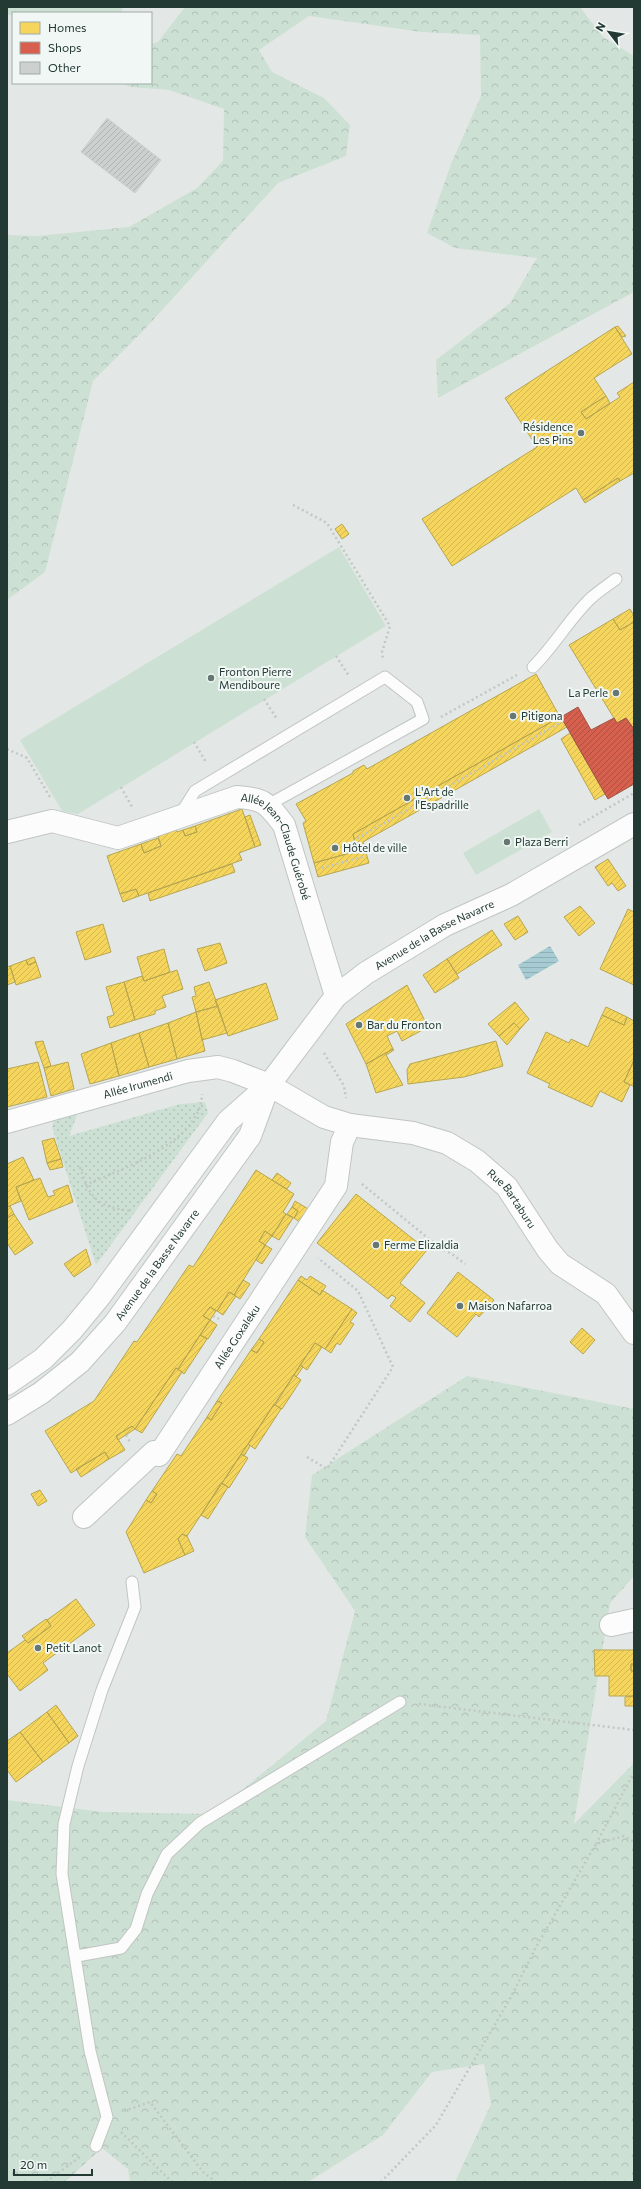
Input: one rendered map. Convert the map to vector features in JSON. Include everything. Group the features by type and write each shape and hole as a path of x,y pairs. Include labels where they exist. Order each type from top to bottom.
{"street":[{"name":"Allée Jean-Claude Guérobé","path":"7,832 52,821 118,838 237,797 256,798 268,805 284,825 336,996"},
{"name":"Avenue de la Basse Navarre","path":"7,1384 43,1359 72,1330 100,1296 228,1122 269,1085 336,996 366,973 445,925 511,895 634,824"},
{"name":"Allée Irumendi","path":"7,1122 198,1070 218,1067 244,1074 269,1085"},
{"name":"Avenue de la Basse Navarre","path":"7,1414 41,1393 80,1362 115,1323 250,1136 269,1085"},
{"name":"Rue Bartaburu","path":"269,1085 324,1116 350,1125 413,1133 446,1143 477,1162 507,1187 548,1250 560,1264 606,1294 634,1333"},
{"name":"Allée Goxaleku","path":"84,1517 154,1452 159,1455 336,1186 342,1142 350,1125"},
{"path":"611,1625 634,1620"}],"lane":[{"path":"533,666 549,650 573,618 592,597 616,579"},
{"path":"179,817 195,792 385,677 417,702 423,719 268,805"},
{"path":"96,2146 107,2117 90,2051 77,1956 62,1874 64,1824 78,1766 102,1690 135,1607 132,1582"},
{"path":"77,1956 121,1948 136,1929 147,1894 167,1854 200,1823 400,1702"}],"path":[{"path":"293,505 327,523 390,626 382,652 385,677"},
{"path":"336,656 360,692"},
{"path":"423,719 439,718 533,666"},
{"path":"264,699 288,735"},
{"path":"316,870 362,857 358,838 563,721"},
{"path":"194,742 216,779"},
{"path":"7,749 27,758 52,800"},
{"path":"321,1049 344,1086 350,1125"},
{"path":"86,1185 158,1153 191,1123 202,1102 202,1084 198,1070"},
{"path":"80,1167 87,1189 98,1201 112,1209 135,1211"},
{"path":"361,1178 362,1185 440,1248 452,1254 465,1264"},
{"path":"299,1242 358,1290 393,1367 327,1469 307,1457"},
{"path":"400,1702 634,1730"},
{"path":"381,2182 436,2125 511,1997 536,1947 596,1844 634,1772"},
{"path":"596,1844 624,1836 634,1842"},
{"path":"172,2182 107,2117 150,2102 203,2172 216,2182"},
{"path":"46,2182 96,2146"}],"green space":[{"path":"7,7 123,7 121,12 12,12 12,15 7,15"},
{"path":"185,7 580,7 603,37 634,56 634,292 438,398 436,360 510,303 537,258 455,248 427,233 451,164 481,96 480,35 422,32 309,16 259,50 272,72 324,98 350,125 346,156 278,183 142,332 93,381 45,572 7,600 7,235 37,236 129,227 197,188 223,161 224,109 169,90 131,87 123,84 152,84 152,44 158,42"},
{"name":"Fronton Pierre Mendiboure","path":"339,547 386,626 78,814 62,811 20,740"},
{"name":"Plaza Berri","path":"539,809 552,832 476,875 463,853"},
{"path":"205,1102 208,1113 96,1265 52,1127 55,1117 79,1110 69,1136 180,1104"},
{"path":"467,1376 634,1409 634,1576 610,1603 574,1824 634,1763 634,2182 455,2182 491,2104 484,2064 432,2072 383,2135 308,2182 130,2182 128,2169 102,2148 65,2182 7,2182 7,1800 103,1812 213,1814 326,1721 355,1611 305,1537 312,1475"}],"water":[{"path":"550,946 559,961 526,980 518,965"}],"building: Homes":[{"path":"618,326 626,336 622,337 615,327"},
{"name":"Résidence Les Pins","path":"615,327 632,354 594,378 606,396 581,412 586,419 620,397 617,393 634,382 634,473 620,481 618,478 583,500 576,488 452,566 422,519 537,447 505,398"},
{"path":"606,396 610,403 586,419 581,412"},
{"path":"618,478 620,481 585,503 583,500"},
{"path":"342,524 349,534 342,539 335,529"},
{"path":"630,609 634,616 634,622 620,630 613,619"},
{"name":"La Perle","path":"613,619 620,630 634,622 634,729 626,718 617,723 569,645"},
{"path":"536,674 560,717 353,834 357,851 314,863 303,823 306,821 296,804 353,773 353,771 364,765 367,769"},
{"path":"560,717 567,727 363,842 369,863 318,877 314,863 357,851 353,834"},
{"path":"570,733 605,794 595,800 561,739"},
{"path":"242,809 255,847 239,853 242,860 139,896 136,889 120,894 107,856 141,844 144,853 161,846 158,836 176,830 177,832 183,830 185,836 197,832 195,826"},
{"path":"250,815 261,845 255,847 245,817"},
{"path":"195,826 197,832 185,836 183,830"},
{"path":"158,838 161,846 144,853 141,844"},
{"path":"608,859 626,886 618,891 612,883 608,886 595,867"},
{"path":"232,864 235,872 150,901 148,893"},
{"path":"136,889 139,896 123,902 120,894"},
{"path":"580,906 595,923 579,936 564,917"},
{"path":"628,909 634,912 634,985 600,969"},
{"path":"518,916 528,932 515,940 504,924"},
{"path":"103,924 111,952 85,960 76,932"},
{"path":"492,930 502,945 457,974 447,959"},
{"path":"220,943 227,963 205,971 197,949"},
{"path":"164,949 170,972 144,981 137,957"},
{"path":"34,957 36,962 28,965 26,960"},
{"path":"447,959 459,978 435,993 423,975"},
{"path":"26,960 28,965 36,962 41,977 16,985 10,966"},
{"path":"10,966 15,982 7,985 7,967"},
{"path":"177,970 183,989 162,996 166,1007 155,1011 155,1014 135,1020 124,982 142,976 144,981"},
{"path":"124,982 135,1020 110,1028 107,1017 114,1015 106,987"},
{"path":"209,982 218,1006 196,1012 192,997 196,996 194,987"},
{"path":"266,983 278,1019 228,1036 215,1000"},
{"path":"407,985 428,1027 402,1041 397,1031 387,1036 393,1049 366,1064 346,1024"},
{"path":"515,1002 529,1019 520,1029 514,1023 499,1036 488,1024"},
{"path":"218,1006 227,1033 202,1040 196,1012"},
{"path":"606,1007 627,1017 624,1025 602,1015"},
{"path":"196,1012 205,1051 177,1059 168,1023"},
{"path":"602,1015 624,1025 627,1017 634,1021 634,1060 624,1082 630,1085 622,1102 600,1091 592,1107 548,1087 550,1084 527,1073 546,1032 569,1043 571,1039 588,1047"},
{"path":"168,1023 177,1059 149,1067 139,1033"},
{"path":"514,1023 520,1029 507,1045 499,1036"},
{"path":"139,1033 149,1067 119,1076 111,1043"},
{"path":"43,1041 51,1066 44,1068 35,1042"},
{"path":"496,1041 503,1066 464,1077 408,1084 407,1070 410,1064"},
{"path":"111,1043 119,1076 90,1084 81,1054"},
{"path":"393,1049 394,1050 386,1055 403,1085 376,1093 366,1064"},
{"path":"634,1060 634,1085 633,1086 624,1082"},
{"path":"38,1062 47,1097 7,1107 7,1069"},
{"path":"68,1062 74,1089 51,1096 44,1068"},
{"path":"54,1138 61,1159 47,1163 42,1141"},
{"path":"23,1157 34,1180 16,1187 21,1201 7,1207 7,1164"},
{"path":"61,1159 63,1167 50,1170 47,1163"},
{"path":"256,1170 294,1194 283,1212 286,1214 272,1236 265,1231 259,1241 265,1245 234,1295 229,1292 217,1311 210,1307 203,1316 210,1320 178,1369 176,1368 135,1429 132,1426 116,1436 125,1450 109,1459 105,1452 71,1473 45,1431 94,1401 134,1341 137,1342 189,1265 193,1267"},
{"path":"277,1173 291,1183 287,1189 272,1180"},
{"path":"40,1178 48,1197 55,1195 53,1191 68,1185 73,1202 29,1220 16,1187"},
{"path":"356,1194 427,1250 400,1283 425,1303 410,1322 390,1306 396,1298 392,1295 388,1299 317,1243"},
{"path":"295,1201 310,1210 301,1223 294,1218 298,1211 292,1207"},
{"path":"10,1206 14,1214 7,1218 7,1207"},
{"path":"292,1207 298,1211 294,1218 287,1214"},
{"path":"14,1214 33,1243 15,1255 7,1243 7,1218"},
{"path":"286,1214 293,1218 279,1240 272,1236"},
{"path":"265,1231 272,1236 265,1245 259,1241"},
{"path":"265,1245 272,1249 262,1264 256,1260"},
{"path":"86,1249 91,1265 74,1277 64,1264"},
{"name":"Maison Nafarroa","path":"458,1272 494,1300 479,1317 476,1314 457,1337 427,1313"},
{"path":"301,1276 307,1280 310,1276 326,1286 320,1295 298,1280"},
{"path":"243,1280 250,1284 240,1299 234,1295"},
{"path":"298,1280 320,1295 322,1290 352,1309 325,1349 315,1343 187,1536 182,1534 178,1539 185,1555 144,1573 126,1532 146,1500 151,1503 157,1494 152,1491 177,1454 181,1456 207,1417 211,1420 222,1403 217,1401 251,1350 257,1353 264,1342 259,1339"},
{"path":"229,1292 236,1296 223,1315 217,1311"},
{"path":"210,1307 216,1311 210,1320 203,1316"},
{"path":"352,1309 357,1313 350,1322 354,1324 340,1345 337,1343 331,1353 325,1349"},
{"path":"210,1320 217,1325 208,1339 200,1335"},
{"path":"582,1328 595,1340 583,1354 570,1342"},
{"path":"200,1335 207,1339 184,1374 178,1369"},
{"path":"259,1339 264,1342 257,1353 251,1350"},
{"path":"315,1343 322,1347 307,1370 300,1365"},
{"path":"300,1365 303,1367 296,1377 294,1375"},
{"path":"176,1368 182,1372 142,1433 135,1429"},
{"path":"294,1375 301,1380 282,1409 275,1405"},
{"path":"217,1401 222,1403 211,1420 207,1417"},
{"path":"274,1404 281,1409 255,1449 248,1444"},
{"path":"132,1426 135,1429 118,1440 116,1436"},
{"path":"248,1444 250,1446 244,1456 241,1454"},
{"path":"105,1452 109,1459 81,1477 76,1469"},
{"path":"241,1454 248,1458 229,1488 222,1483"},
{"path":"221,1483 228,1487 208,1519 201,1515"},
{"path":"40,1490 47,1501 38,1506 31,1494"},
{"path":"152,1491 157,1494 151,1503 146,1500"},
{"path":"182,1534 187,1536 194,1551 185,1555 178,1539"},
{"name":"Petit Lanot","path":"76,1599 95,1625 43,1663 48,1670 20,1691 7,1674 7,1653 25,1640 28,1643 51,1626 47,1620"},
{"path":"46,1619 51,1626 28,1643 22,1636"},
{"path":"594,1650 634,1650 634,1664 631,1664 631,1671 634,1671 634,1696 609,1696 609,1676 595,1676"},
{"path":"631,1664 634,1664 634,1671 631,1671"},
{"path":"634,1696 634,1706 625,1706 625,1697"},
{"path":"56,1705 78,1736 69,1743 47,1712"},
{"path":"47,1712 69,1743 43,1762 20,1732"},
{"path":"20,1732 43,1762 16,1782 7,1770 7,1741"}],"building: Shops":[{"path":"578,707 591,730 614,718 617,723 626,718 634,729 632,732 634,736 634,784 608,799 561,717"}],"building: Other":[{"path":"107,118 161,160 135,193 81,152"}],"place":[{"name":"Résidence Les Pins","path":"581,433"},
{"name":"Fronton Pierre Mendiboure","path":"211,678"},
{"name":"La Perle","path":"616,693"},
{"name":"Pitigona","path":"513,716"},
{"name":"L'Art de l'Espadrille","path":"407,798"},
{"name":"Plaza Berri","path":"507,842"},
{"name":"Hôtel de ville","path":"335,848"},
{"name":"Bar du Fronton","path":"359,1025"},
{"name":"Ferme Elizaldia","path":"376,1245"},
{"name":"Maison Nafarroa","path":"460,1306"},
{"name":"Petit Lanot","path":"38,1648"}]}
